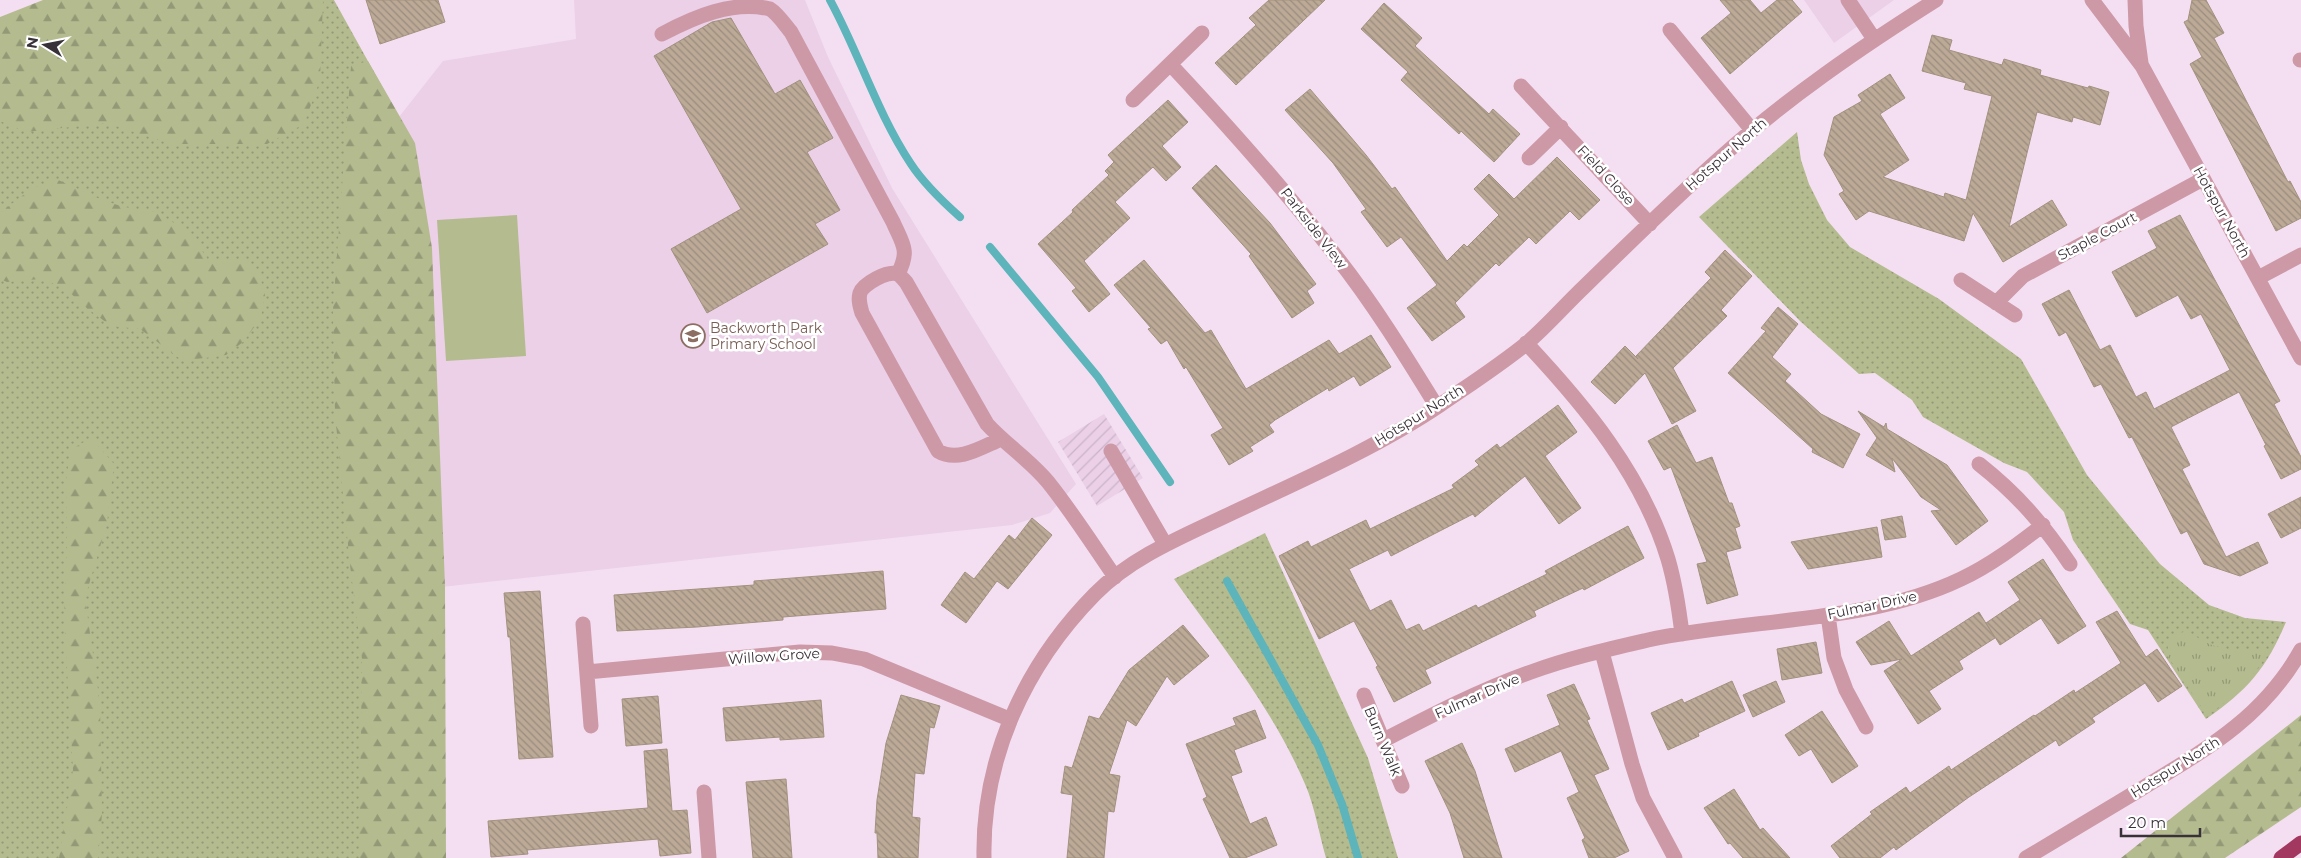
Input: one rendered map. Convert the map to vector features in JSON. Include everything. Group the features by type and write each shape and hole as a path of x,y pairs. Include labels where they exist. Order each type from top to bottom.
{"highway":[{"path":"2281,858 2301,843"}],"street":[{"path":"1848,0 1874,40"},
{"name":"Hotspur North","path":"984,858 986,807 996,760 1009,719 1045,653 1078,613 1115,577 1165,544 1369,446 1437,407 1526,343 1650,224 1752,130 1822,76 1936,0"},
{"path":"2092,0 2142,66"},
{"path":"2135,0 2136,26 2142,66"},
{"path":"662,34 723,2 749,1 771,9 791,32 893,222 904,246 906,259 898,274"},
{"path":"1670,30 1752,130"},
{"path":"1133,100 1202,33"},
{"name":"Parkside View","path":"1171,65 1283,189 1336,256 1384,322 1437,407"},
{"name":"Hotspur North","path":"2142,66 2301,358"},
{"name":"Field Close","path":"1521,86 1650,224"},
{"path":"1529,158 1561,128"},
{"name":"Staple Court","path":"1996,303 2022,276 2204,179"},
{"path":"2258,278 2301,255"},
{"path":"1001,439 956,457 947,456 938,451 862,313 859,301 860,292 865,286 888,273 898,274 906,282 987,424 1001,439 1031,463 1049,483 1115,577"},
{"path":"1961,280 2015,315"},
{"path":"1526,343 1597,425 1636,484 1655,524 1668,558 1682,634"},
{"path":"1111,450 1165,544"},
{"path":"1979,464 2004,483 2043,525 2070,564"},
{"name":"Fulmar Drive","path":"1384,740 1438,712 1532,672 1602,652 1682,634 1828,615 1895,602 1955,582 1990,563 2043,525"},
{"path":"1828,615 1834,658 1846,690 1866,727"},
{"path":"583,624 591,726"},
{"name":"Hotspur North","path":"2026,858 2197,755 2226,735 2264,702 2291,668 2301,650"},
{"name":"Willow Grove","path":"587,672 800,652 832,653 864,658 1009,719"},
{"path":"1602,652 1643,798 1675,858"},
{"name":"Burn Walk","path":"1364,695 1402,786"},
{"path":"704,792 709,858"}],"shaded area":[{"name":"Backworth Park Primary School","path":"574,0 805,0 828,57 892,188 1076,484 1050,513 1012,525 405,591 399,117 443,61 576,39"},
{"path":"1804,0 1894,0 1834,43"},
{"path":"1104,414 1143,478 1097,506 1058,442"}],"green space":[{"path":"43,0 323,0 320,80 304,124 267,144 171,144 107,123 26,132 0,121 0,17"},
{"path":"112,0 334,0 399,117 406,858 0,858 0,18"},
{"path":"368,61 415,143 432,248 445,586 446,858 359,858 362,659 350,565 335,414 333,309 351,66"},
{"path":"1797,132 1801,160 1809,184 1827,220 1850,247 1939,299 2021,359 2087,475 2160,564 2209,605 2245,618 2286,622 2271,653 2254,677 2233,698 2206,719 2148,630 2130,624 2073,540 2064,512 2027,472 2004,463 1923,417 1912,400 1875,373 1859,374 1800,321 1699,217"},
{"path":"56,179 102,200 124,207 156,212 189,232 209,261 249,261 259,274 265,295 261,318 243,342 226,355 183,361 140,329 111,326 83,305 64,287 40,279 7,282 0,279 0,213 31,189"},
{"path":"517,215 526,356 446,361 437,220"},
{"path":"91,438 114,464 107,523 85,598 100,704 102,814 98,858 59,858 73,770 64,618 67,547 66,483 70,450"},
{"path":"1265,533 1368,758 1398,858 1326,858 1305,784 1278,730 1228,653 1174,579"},
{"path":"2184,632 2219,647 2233,650 2270,651 2242,686 2207,716 2169,658 2168,644 2170,640 2175,635"},
{"path":"2301,715 2301,807 2225,858 2121,858"}],"building":[{"path":"366,0 438,0 445,22 380,44"},
{"path":"1269,0 1325,0 1236,85 1215,63 1256,25 1249,18"},
{"path":"1720,0 1750,0 1761,13 1777,0 1792,0 1802,12 1730,74 1701,38 1731,13"},
{"path":"2192,0 2206,0 2224,33 2214,38 2288,182 2290,181 2301,202 2301,218 2276,231 2190,64 2202,57 2184,22 2188,20"},
{"path":"1384,3 1422,38 1415,46 1489,114 1493,109 1520,134 1494,162 1461,131 1459,134 1401,80 1408,72 1361,29"},
{"path":"731,18 775,94 800,80 833,138 807,152 840,210 815,224 828,244 707,313 671,249 741,209 654,56 712,22"},
{"path":"1932,35 1952,40 1949,50 2002,65 2004,59 2041,70 2040,75 2109,92 2100,125 2073,117 2072,122 2037,112 2009,227 2052,200 2067,225 2003,262 1973,213 1964,241 1869,211 1856,220 1839,194 1844,191 1824,155 1834,117 1862,101 1858,95 1890,74 1905,98 1880,114 1909,160 1883,177 1944,197 1945,193 1966,200 1992,96 1964,89 1966,83 1922,71"},
{"path":"1310,89 1392,189 1395,187 1447,261 1464,244 1467,247 1499,215 1474,189 1489,174 1514,199 1557,157 1600,200 1579,220 1570,211 1536,244 1529,237 1499,266 1496,263 1455,303 1465,317 1432,341 1407,308 1437,285 1401,237 1387,247 1361,212 1366,209 1333,163 1285,110"},
{"path":"1168,100 1188,122 1162,146 1181,167 1166,181 1153,167 1115,202 1130,218 1084,261 1110,294 1089,312 1072,291 1076,288 1038,244 1109,175 1105,171 1114,162 1108,155"},
{"path":"1216,165 1270,223 1316,284 1307,291 1314,303 1292,318 1249,256 1251,254 1192,188"},
{"path":"2180,215 2280,401 2274,404 2301,457 2301,469 2281,479 2239,392 2171,427 2190,465 2182,469 2226,557 2258,542 2268,563 2240,576 2204,564 2187,531 2181,534 2132,437 2129,438 2101,384 2094,387 2066,332 2059,336 2042,304 2069,290 2100,350 2110,345 2136,397 2146,392 2154,409 2230,370 2201,314 2191,319 2178,295 2136,317 2112,272 2157,248 2148,231"},
{"path":"1725,250 1752,276 1721,310 1727,316 1673,368 1696,411 1672,424 1645,373 1615,404 1591,382 1625,346 1638,359 1636,356 1711,278 1705,272"},
{"path":"1144,260 1205,333 1211,330 1246,389 1329,340 1339,354 1371,335 1391,367 1360,386 1354,376 1329,391 1328,388 1275,420 1269,425 1274,432 1250,447 1253,451 1229,465 1211,435 1223,428 1186,367 1184,369 1167,340 1161,344 1148,329 1151,328 1114,285"},
{"path":"1778,307 1798,324 1772,357 1791,374 1785,381 1821,414 1860,434 1843,468 1812,452 1813,449 1728,373 1766,331 1761,328"},
{"path":"1558,405 1577,432 1545,456 1581,508 1559,524 1525,476 1475,517 1473,514 1391,556 1388,550 1349,569 1370,611 1391,600 1406,630 1419,624 1423,631 1476,605 1478,608 1547,574 1545,571 1628,526 1644,558 1584,590 1583,588 1534,611 1536,616 1425,670 1431,683 1394,702 1376,667 1378,666 1354,621 1319,639 1279,556 1308,541 1311,547 1366,520 1370,529 1454,488 1452,485 1479,465 1475,461 1497,444 1500,448"},
{"path":"1858,411 1884,427 1886,423 1887,429 1947,465 1988,521 1956,545 1931,511 1941,510 1921,497 1892,458 1895,472 1866,455 1877,438"},
{"path":"1677,425 1696,463 1712,457 1729,503 1732,503 1740,526 1735,528 1741,548 1726,552 1738,595 1707,604 1697,564 1707,562 1671,467 1664,470 1648,441"},
{"path":"2301,497 2301,528 2281,538 2268,514"},
{"path":"1902,516 1906,537 1885,540 1881,520"},
{"path":"1032,518 1052,535 1008,589 997,581 966,623 941,605 965,572 974,579 1009,535 1015,540"},
{"path":"1877,527 1882,557 1808,569 1791,542"},
{"path":"2043,559 2086,626 2058,644 2041,618 2000,645 1986,623 2020,600 2008,582"},
{"path":"883,571 886,609 783,617 783,620 617,631 614,595 754,585 754,581"},
{"path":"540,591 553,757 519,759 510,637 508,637 504,593"},
{"path":"2117,611 2146,657 2157,649 2182,686 2158,702 2145,683 2092,718 2095,722 2059,746 2056,740 1969,797 1896,850 1894,847 1880,858 1840,858 1831,846 1872,814 1870,812 1906,787 1910,793 1949,766 1951,770 2034,715 2074,690 2075,693 2121,663 2096,622"},
{"path":"1979,612 1995,638 1959,661 1963,669 1929,691 1941,709 1918,724 1884,671 1902,659 1871,665 1856,642 1889,621 1911,656"},
{"path":"1183,625 1209,656 1174,685 1167,676 1136,726 1127,720 1109,774 1120,776 1114,812 1108,811 1104,858 1067,858 1073,795 1061,793 1065,766 1072,768 1089,716 1099,719 1129,670"},
{"path":"1816,642 1822,673 1782,680 1777,649"},
{"path":"1732,681 1745,711 1698,733 1699,736 1668,750 1651,713 1682,699 1684,703"},
{"path":"1776,681 1785,702 1753,717 1743,695"},
{"path":"1574,684 1590,719 1587,720 1609,769 1594,775 1629,851 1614,858 1589,858 1582,840 1585,838 1567,798 1579,792 1561,751 1515,772 1505,749 1560,725 1547,695"},
{"path":"901,695 940,706 934,728 930,727 924,774 915,773 912,817 920,818 918,858 878,858 877,833 875,833 877,800 886,743"},
{"path":"658,696 662,743 626,746 622,699"},
{"path":"821,700 824,737 780,740 780,737 726,741 723,708"},
{"path":"1255,710 1266,738 1234,750 1242,772 1231,776 1250,824 1266,817 1277,845 1245,858 1230,858 1203,799 1207,797 1186,744 1236,725 1233,718"},
{"path":"1822,711 1858,766 1832,783 1811,749 1799,756 1785,735"},
{"path":"1462,743 1475,771 1502,858 1464,858 1450,813 1425,761"},
{"path":"667,749 672,811 687,810 691,853 660,856 658,839 527,850 528,854 491,857 488,821 648,808 644,751"},
{"path":"786,779 792,858 753,858 746,782"},
{"path":"1734,789 1760,830 1763,828 1790,858 1743,858 1730,843 1728,844 1704,808"}],"waterway":[{"path":"830,0 878,104 899,144 922,178 960,217"},
{"path":"990,247 1098,377 1170,482"},
{"path":"1227,581 1318,745 1342,804 1358,858"}],"place":[{"name":"Backworth Park Primary School","path":"693,336"}]}
